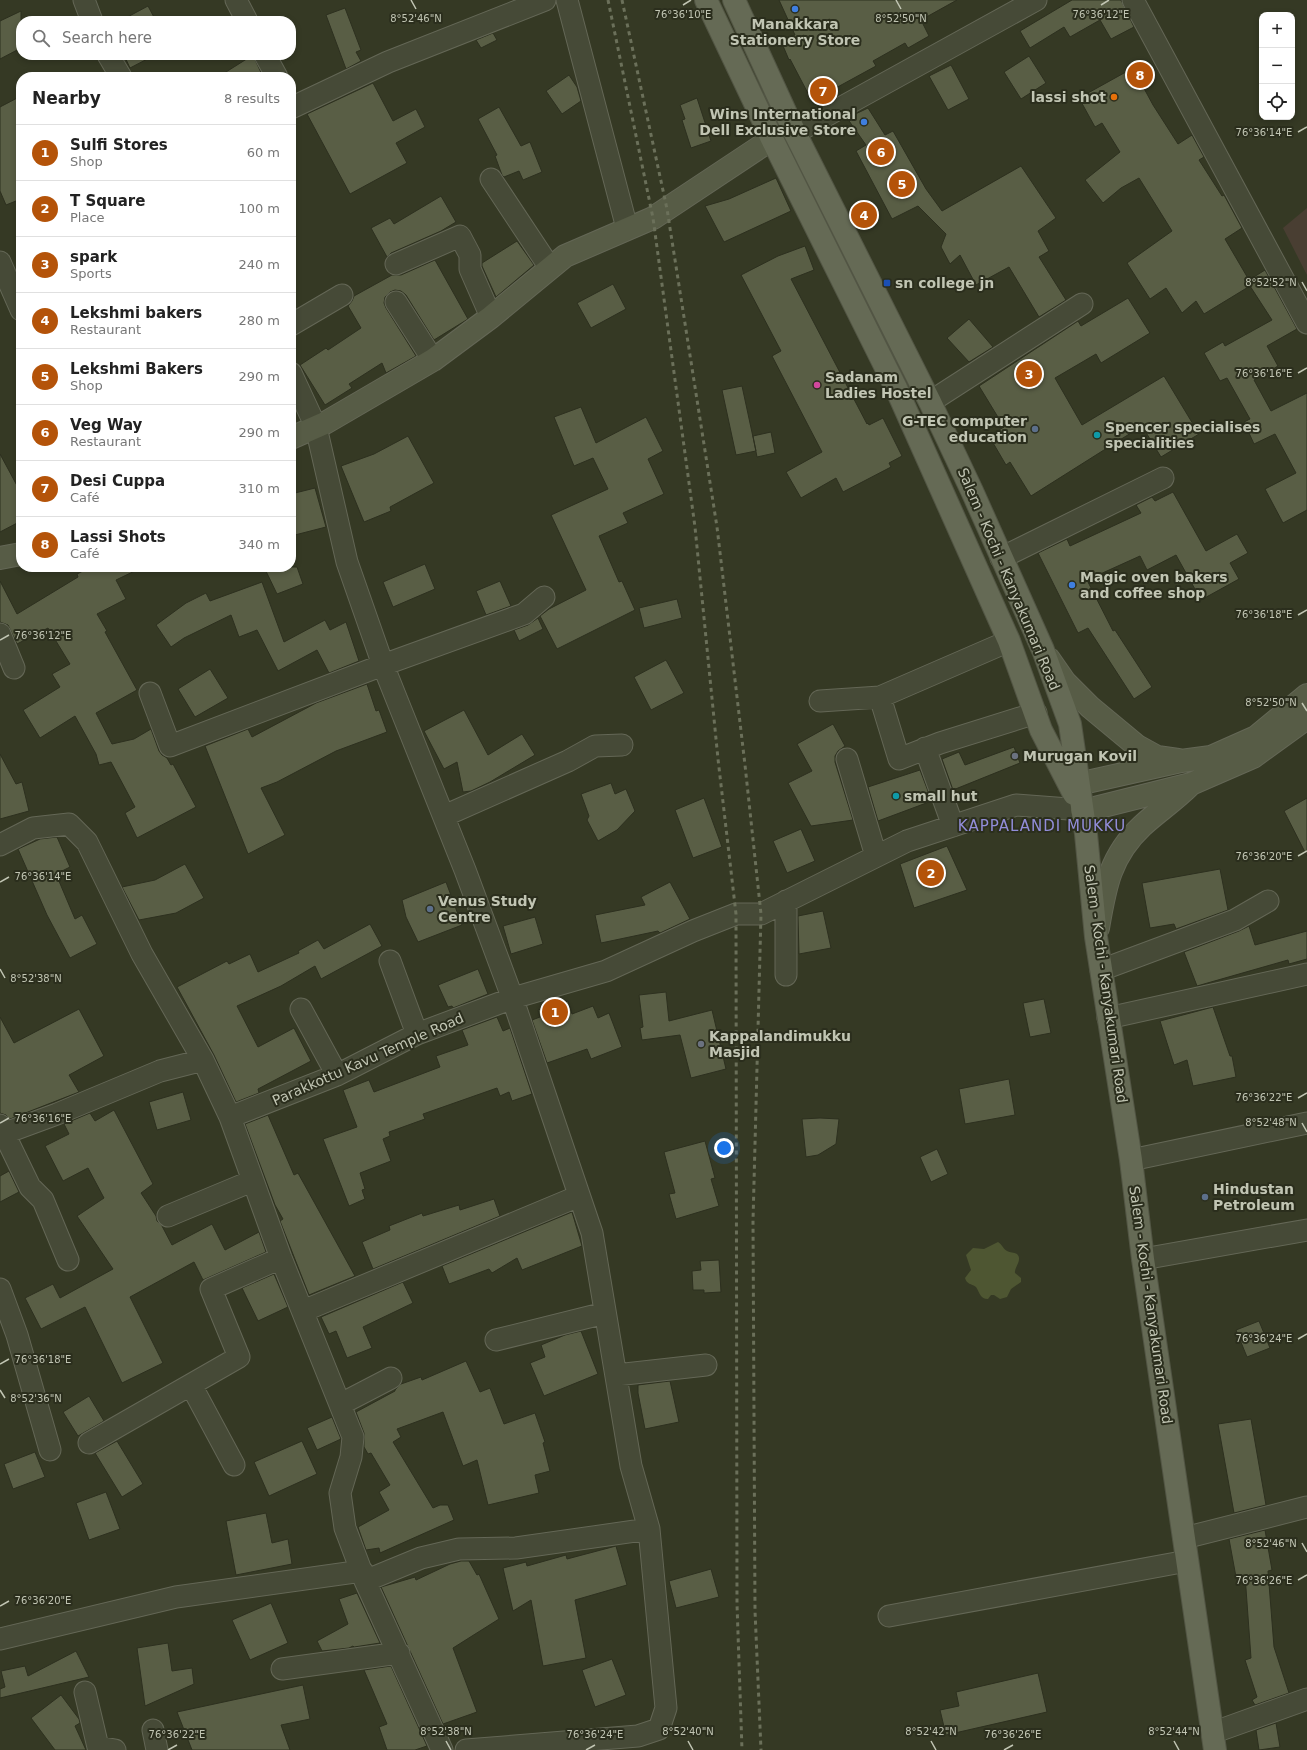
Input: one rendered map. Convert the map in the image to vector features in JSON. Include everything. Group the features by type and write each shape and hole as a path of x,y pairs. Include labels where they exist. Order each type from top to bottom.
{"main road":[{"path":"706,0 772,139 896,388 1009,641 1041,730 1082,810 1191,784 1253,757 1307,718"},
{"name":"Salem - Kochi - Kanyakumari Road","path":"734,0 795,133 930,402 972,490 1043,650 1070,724 1082,810 1096,937 1131,1160 1143,1259 1213,1742"},
{"path":"296,436 316,427 433,360 491,317 565,256 653,218 772,139"},
{"path":"0,558 16,555"},
{"path":"1043,650 1065,682 1085,702 1137,746 1157,757 1181,761"},
{"path":"1078,784 1181,761 1211,757 1256,737 1307,695"},
{"path":"1096,937 1110,872 1121,850 1141,827 1191,784"}],"street":[{"path":"84,0 90,16"},
{"path":"236,0 244,16"},
{"path":"296,104 388,62 545,0"},
{"path":"567,0 627,228"},
{"path":"795,133 1036,0"},
{"path":"1133,0 1307,323"},
{"path":"111,60 118,72"},
{"path":"268,60 274,72"},
{"path":"491,178 550,268"},
{"path":"396,264 460,236 470,256 470,269 491,317"},
{"path":"0,262 16,299"},
{"path":"296,322 342,295"},
{"path":"396,302 433,360"},
{"path":"930,402 1082,304"},
{"path":"296,383 316,427 347,562 383,665 444,816 513,998 592,1233 631,1466 650,1529 666,1708 659,1730 638,1736 466,1750"},
{"path":"1001,558 1163,478"},
{"path":"150,693 170,746 383,665 524,614 544,598"},
{"path":"0,634 14,668"},
{"path":"820,701 880,697 1009,641"},
{"path":"880,697 899,759 925,748 1036,713"},
{"path":"444,816 568,761 595,746 622,744"},
{"path":"925,748 953,826"},
{"path":"847,759 876,856"},
{"name":"Parakkottu Kavu Temple Road","path":"230,1117 337,1075 417,1034 513,998 606,971 693,931 736,914 760,914 908,840 1016,805 1082,810"},
{"path":"0,845 33,828 69,824 87,842 142,954 203,1060 230,1117 281,1258 353,1437 351,1457 340,1493 345,1528 364,1576 442,1750"},
{"path":"786,901 786,975"},
{"path":"1101,970 1235,920 1268,901"},
{"path":"390,961 417,1034"},
{"path":"1108,1018 1307,974"},
{"path":"301,1009 337,1075"},
{"path":"68,1260 43,1200 30,1187 1,1131 57,1114 160,1071 203,1060"},
{"path":"1131,1160 1307,1123"},
{"path":"168,1216 252,1181"},
{"path":"303,1312 579,1196"},
{"path":"1143,1259 1307,1230"},
{"path":"89,1443 239,1358 211,1288 281,1258"},
{"path":"0,1289 17,1335 50,1450"},
{"path":"496,1340 605,1314"},
{"path":"616,1375 706,1365"},
{"path":"341,1404 391,1378"},
{"path":"191,1385 234,1465"},
{"path":"1184,1538 1307,1507"},
{"path":"0,1639 176,1597 364,1576 421,1558 459,1549 516,1548 650,1529"},
{"path":"889,1616 1187,1561"},
{"path":"282,1669 399,1653"},
{"path":"85,1692 98,1747 115,1750"},
{"path":"1213,1742 1307,1699"}],"shaded area":[{"path":"1307,208 1307,275 1283,228"},
{"path":"998,1242 1009,1252 1016,1253 1019,1256 1015,1273 1021,1278 1021,1282 1011,1289 1007,1297 1000,1299 994,1295 991,1295 988,1299 985,1299 980,1295 976,1287 968,1283 965,1278 971,1270 966,1255 973,1248 984,1249"}],"building":[{"path":"779,0 957,0 921,20 929,36 908,48 905,43 873,61 876,66 812,101 790,59 789,60 781,41 795,35"},
{"path":"1072,0 1121,0 1134,27 1111,39 1100,20 1070,37 1064,27 1030,48 1020,31"},
{"path":"148,6 153,16 129,16"},
{"path":"345,8 361,50 356,52 361,61 346,69 326,15"},
{"path":"21,11 21,16 16,16 16,51 0,59 0,21"},
{"path":"493,33 497,40 481,48 476,40"},
{"path":"1029,56 1046,83 1021,99 1004,72"},
{"path":"126,60 145,60 130,68"},
{"path":"245,60 255,60 261,72 226,72"},
{"path":"951,65 969,99 948,110 929,76"},
{"path":"1133,68 1153,105 1178,144 1192,135 1204,157 1199,160 1222,196 1224,195 1242,228 1225,239 1249,280 1265,270 1297,329 1267,346 1278,366 1254,380 1271,411 1307,393 1307,510 1283,523 1265,489 1296,473 1275,434 1254,444 1244,422 1250,419 1227,378 1220,381 1204,353 1223,342 1225,346 1272,320 1250,286 1204,314 1196,301 1182,313 1166,288 1150,299 1127,263 1172,231 1139,178 1121,188 1103,203 1085,180 1120,152 1102,123 1095,127 1079,98"},
{"path":"569,75 577,87 581,101 562,114 546,91"},
{"path":"373,83 393,121 416,109 425,127 396,143 407,163 350,194 307,114"},
{"path":"697,98 711,141 691,148 682,120 685,119 680,105"},
{"path":"16,99 16,201 6,205 0,191 0,107"},
{"path":"499,107 521,146 530,142 542,172 523,180 519,171 504,177 502,175 495,156 497,155 478,119"},
{"path":"868,108 885,135 893,131 926,189 942,211 1021,166 1056,218 1038,231 1049,251 1039,257 1066,300 1039,317 1009,267 976,285 960,255 950,264 941,247 946,234 918,206 892,219 856,151 866,145 847,118"},
{"path":"776,178 791,211 724,242 705,206 729,199"},
{"path":"441,196 456,222 441,231 391,253 387,257 371,228 390,218 394,224"},
{"path":"517,241 534,265 496,297 482,263"},
{"path":"805,246 814,270 791,279 867,424 868,423 869,425 883,418 902,456 889,463 891,467 843,492 836,478 801,498 786,472 822,452 772,356 781,351 741,275 778,256"},
{"path":"435,260 468,319 434,340 406,295 401,291 395,290 390,292 385,297 384,303 386,308 416,356 386,373 382,363 349,384 352,388 325,405 300,365 326,348 328,350 361,328 348,306 354,296 392,275 401,275"},
{"path":"613,284 626,309 591,328 577,303"},
{"path":"1128,298 1150,333 1101,363 1096,354 1055,378 1082,425 1164,376 1199,434 1161,457 1142,426 1031,496 1010,462 1006,465 989,436 1004,427 979,386 1078,321 1081,326"},
{"path":"969,319 993,347 969,362 947,338"},
{"path":"742,386 756,451 736,455 722,390"},
{"path":"581,407 596,443 646,417 663,451 648,459 664,494 623,513 628,523 599,536 619,582 622,581 635,610 557,649 540,616 549,609 586,590 551,515 608,489 593,458 574,466 554,417"},
{"path":"771,432 775,453 757,457 753,436"},
{"path":"408,436 434,483 390,507 391,511 364,522 341,466 374,454"},
{"path":"0,454 16,484 16,524 0,532"},
{"path":"315,488 326,527 296,535 296,493"},
{"path":"1173,492 1206,551 1237,534 1248,553 1230,563 1239,579 1201,600 1176,555 1147,570 1140,556 1087,580 1113,631 1115,630 1152,687 1134,699 1088,628 1078,633 1038,553 1067,539 1070,546 1141,513 1136,505 1152,497 1155,501"},
{"path":"425,564 435,589 393,607 383,582"},
{"path":"297,567 303,584 277,594 266,572 296,572"},
{"path":"81,572 133,572 116,580 126,599 97,614 107,631 105,632 137,690 96,713 112,744 134,739 151,729 159,751 167,758 171,765 173,764 196,807 137,838 125,813 135,807 111,762 99,765 96,754 75,716 40,738 23,710 60,687 52,674 70,664 48,628 17,644 8,625 0,622 0,581 17,614 78,577 77,574"},
{"path":"500,581 511,606 486,615 476,591"},
{"path":"262,582 284,642 325,620 330,630 346,622 359,661 329,673 317,650 278,671 257,630 239,637 231,615 184,638 171,647 156,625 186,603 206,593 210,601"},
{"path":"677,599 682,618 644,628 639,608"},
{"path":"538,618 543,629 519,641 514,630 528,625"},
{"path":"666,660 684,693 651,710 634,677"},
{"path":"210,669 228,698 195,717 178,689"},
{"path":"367,684 376,711 379,710 387,732 336,751 277,782 261,788 285,835 248,854 205,746 248,729 252,737 316,703"},
{"path":"464,710 488,755 522,734 535,755 490,782 471,791 463,792 457,762 444,769 424,731"},
{"path":"833,724 845,746 838,751 835,756 835,762 853,820 811,826 788,783 812,771 797,744"},
{"path":"1014,747 1020,763 953,790 942,759 959,752 965,765"},
{"path":"0,754 16,784 22,782 29,811 0,819"},
{"name":"small hut","path":"920,770 931,799 928,800 929,802 878,821 868,787"},
{"path":"611,783 615,794 626,789 635,811 617,830 598,841 587,820 589,816 581,794"},
{"path":"704,798 722,847 693,858 675,810"},
{"path":"1307,798 1307,856 1284,811"},
{"path":"801,829 815,861 787,873 773,841"},
{"path":"57,837 70,867 56,874 75,919 82,915 97,944 70,958 47,915 18,849 40,839"},
{"path":"947,846 967,890 914,908 900,864"},
{"path":"185,864 204,898 176,913 139,920 122,887 155,880"},
{"path":"1220,869 1228,910 1176,929 1174,924 1150,928 1142,883"},
{"name":"Venus Study Centre","path":"446,882 462,925 418,942 406,917 402,900"},
{"path":"670,882 690,919 660,933 658,931 601,943 595,915 645,905 641,897"},
{"path":"823,911 831,948 799,954 798,916"},
{"path":"535,917 543,944 511,954 503,926"},
{"path":"370,924 382,946 321,979 315,966 281,986 237,1006 258,1047 294,1028 311,1061 258,1089 259,1093 236,1102 214,1055 177,987 227,961 229,964 250,954 258,972 299,953 298,951 318,940 324,949"},
{"path":"1249,926 1255,945 1307,931 1307,959 1289,964 1288,960 1197,986 1184,952"},
{"path":"478,969 488,994 453,1008 452,1006 448,1007 438,985"},
{"name":"Kappalandimukku Masjid","path":"666,992 669,1021 712,1010 726,1069 691,1078 680,1035 642,1040 640,1028 643,1027 639,995"},
{"path":"1044,999 1051,1033 1030,1037 1023,1003"},
{"path":"568,1001 572,1014 593,1006 598,1018 609,1013 622,1047 591,1059 587,1049 547,1063 532,1020 540,1017 538,1010"},
{"path":"1213,1007 1230,1056 1232,1056 1236,1077 1193,1086 1187,1060 1174,1065 1160,1021"},
{"path":"79,1009 104,1056 69,1075 79,1092 10,1119 6,1115 0,1113 0,1017 14,1043"},
{"path":"497,1017 503,1031 510,1028 532,1094 512,1101 509,1092 500,1096 497,1088 423,1114 425,1119 389,1132 390,1136 383,1139 391,1161 360,1173 365,1189 362,1190 365,1199 349,1206 323,1139 357,1127 343,1090 369,1080 374,1092 440,1067 436,1056 468,1045 462,1030"},
{"path":"1009,1079 1015,1115 965,1124 959,1089"},
{"path":"183,1092 191,1120 157,1130 149,1102"},
{"path":"114,1110 153,1184 141,1193 172,1245 212,1224 225,1250 259,1232 266,1252 203,1280 194,1262 130,1297 163,1363 122,1383 85,1307 41,1329 25,1298 53,1284 60,1298 113,1269 77,1216 104,1198 88,1168 63,1181 45,1146 69,1134 64,1124 90,1113 95,1121"},
{"path":"268,1115 294,1175 298,1173 355,1276 309,1295 280,1221 283,1219 275,1205 245,1124"},
{"path":"802,1119 839,1119 836,1144 818,1155 806,1157"},
{"path":"705,1141 715,1178 711,1179 719,1206 676,1219 669,1194 675,1193 664,1152"},
{"path":"937,1149 948,1174 931,1182 920,1157"},
{"path":"9,1171 19,1192 0,1202 0,1176"},
{"path":"494,1199 500,1216 373,1269 362,1242 390,1230 389,1226 422,1213 423,1216 459,1205 460,1210"},
{"path":"572,1212 582,1246 522,1270 517,1258 492,1273 489,1269 449,1284 442,1266"},
{"path":"719,1260 721,1292 704,1293 704,1290 693,1290 692,1271 701,1270 700,1261"},
{"path":"274,1274 288,1307 258,1321 242,1288"},
{"path":"403,1282 413,1303 363,1327 372,1348 347,1358 336,1331 329,1334 321,1317"},
{"path":"1259,1321 1270,1348 1247,1357 1236,1330"},
{"path":"581,1331 598,1374 544,1396 530,1363 545,1357 541,1345 565,1335"},
{"path":"466,1361 480,1392 490,1388 504,1424 535,1413 545,1442 543,1443 550,1471 535,1475 539,1493 488,1505 477,1460 463,1466 443,1412 397,1429 401,1437 393,1442 433,1508 440,1505 448,1505 454,1520 380,1553 379,1548 366,1550 358,1527 389,1510 379,1492 390,1485 371,1453 368,1454 364,1447 364,1433 356,1412 395,1391 401,1384 421,1377 422,1380"},
{"path":"670,1381 679,1422 645,1429 638,1393 638,1385"},
{"path":"89,1396 104,1421 78,1436 63,1412"},
{"path":"332,1417 341,1439 317,1450 307,1428"},
{"path":"1251,1419 1266,1505 1234,1513 1218,1424"},
{"path":"117,1441 143,1484 122,1497 95,1453"},
{"path":"302,1441 317,1474 269,1496 254,1462"},
{"path":"35,1452 45,1477 13,1489 4,1464"},
{"path":"106,1492 120,1529 89,1540 76,1503"},
{"path":"266,1513 272,1543 288,1539 292,1564 236,1575 226,1521"},
{"path":"1265,1530 1272,1570 1268,1571 1274,1647 1289,1693 1255,1705 1252,1700 1257,1697 1245,1660 1251,1658 1245,1575 1236,1577 1229,1539"},
{"path":"616,1546 627,1585 575,1600 586,1658 543,1666 531,1600 513,1611 503,1568 526,1562 527,1566 566,1555 567,1559"},
{"path":"461,1561 469,1561 477,1575 479,1574 499,1619 453,1648 477,1712 443,1724 381,1587 415,1577 416,1580 450,1564"},
{"path":"711,1569 719,1597 676,1608 669,1581"},
{"path":"357,1593 380,1643 322,1651 317,1641 348,1624 339,1599"},
{"path":"271,1603 288,1643 250,1660 232,1620"},
{"path":"168,1643 172,1671 192,1668 194,1684 145,1706 137,1648"},
{"path":"76,1651 89,1677 0,1698 0,1689 5,1687 1,1671 25,1666 28,1676"},
{"path":"612,1659 626,1695 595,1707 582,1670"},
{"path":"391,1666 427,1746 415,1750 387,1750 379,1727 387,1724 364,1670"},
{"path":"1038,1673 1047,1712 946,1735 940,1710 959,1706 956,1692"},
{"path":"303,1685 310,1719 281,1725 290,1750 192,1750 177,1712"},
{"path":"61,1695 79,1719 80,1723 75,1726 86,1750 55,1750 31,1718"},
{"path":"1276,1723 1280,1747 1259,1750 1256,1730"}],"railway":[{"path":"608,0 653,218 695,527 718,759 736,914 737,1604 742,1750"},
{"path":"622,0 667,209 717,527 761,914 753,1221 755,1611 761,1750"}],"place":[{"name":"Manakkara Stationery Store","path":"795,9"},
{"name":"Lassi Shots","path":"1140,75"},
{"name":"Desi Cuppa","path":"823,91"},
{"name":"lassi shot","path":"1114,97"},
{"name":"Wins International Dell Exclusive Store","path":"864,122"},
{"name":"Veg Way","path":"881,152"},
{"name":"Lekshmi Bakers","path":"902,184"},
{"name":"Lekshmi bakers","path":"864,215"},
{"name":"sn college jn","path":"887,283"},
{"name":"spark","path":"1029,374"},
{"name":"Sadanam Ladies Hostel","path":"817,385"},
{"name":"G-TEC computer education","path":"1035,429"},
{"name":"Spencer specialises specialities","path":"1097,435"},
{"name":"Magic oven bakers and coffee shop","path":"1072,585"},
{"name":"Murugan Kovil","path":"1015,756"},
{"name":"small hut","path":"896,796"},
{"name":"T Square","path":"931,873"},
{"name":"Venus Study Centre","path":"430,909"},
{"name":"Sulfi Stores","path":"555,1012"},
{"name":"Kappalandimukku Masjid","path":"701,1044"},
{"name":"Hindustan Petroleum","path":"1205,1197"}],"district":[{"name":"KAPPALANDI MUKKU","path":"1042,826"}]}
